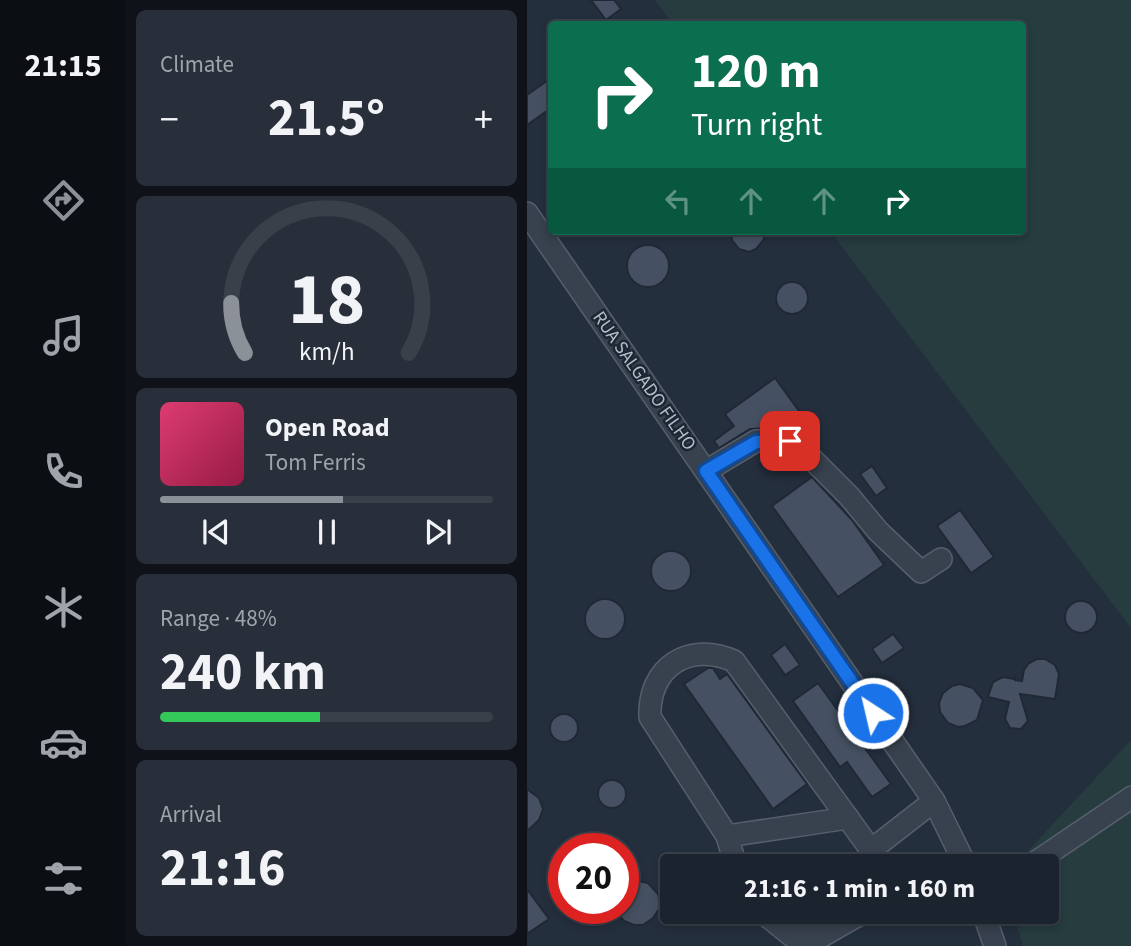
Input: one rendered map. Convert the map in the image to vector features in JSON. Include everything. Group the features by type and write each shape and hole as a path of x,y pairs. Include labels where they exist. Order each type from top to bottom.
{"lane":[{"name":"RUA SALGADO FILHO","path":"527,213 934,801 960,854"},
{"path":"706,471 756,442 790,441 812,459 878,531 921,572 941,559"},
{"path":"732,854 727,836 650,717 649,698 667,668 684,656 717,654 734,661 848,818 870,854"},
{"path":"1048,854 1131,797"},
{"path":"876,854 934,801"},
{"path":"727,836 848,818"},
{"path":"777,924 792,936 822,936 843,924"},
{"path":"987,924 995,946"}],"green space":[{"path":"655,0 1131,0 1131,628 833,235 1026,235 1026,21 671,21"},
{"path":"1131,740 1131,946 1023,946 1017,924 1059,924 1059,854 1025,854"}],"building":[{"path":"591,0 614,0 621,9 606,20"},
{"path":"548,80 548,110 527,125 527,95"},
{"path":"732,235 764,235 764,239 756,249 749,252 739,249 732,240"},
{"path":"648,245 663,251 669,266 663,281 648,287 633,281 627,266 633,251"},
{"path":"792,282 803,287 808,298 803,309 792,314 781,309 776,298 781,287"},
{"path":"775,378 799,411 775,428 750,429 719,448 714,441 734,426 725,414"},
{"path":"872,466 887,488 876,496 860,474"},
{"path":"812,477 852,520 884,565 838,597 772,506"},
{"path":"960,510 994,557 971,573 937,526"},
{"path":"671,551 685,557 691,571 685,585 671,591 657,585 651,571 657,557"},
{"path":"605,599 619,605 625,619 619,633 605,639 591,633 585,619 591,605"},
{"path":"1081,601 1092,606 1097,617 1092,628 1081,633 1070,628 1065,617 1070,606"},
{"path":"893,634 904,648 882,663 872,649"},
{"path":"785,644 800,665 785,675 771,655"},
{"path":"1037,659 1045,659 1055,665 1059,674 1055,699 1020,694 1028,721 1021,729 1010,728 1005,719 1009,702 988,697 993,682 1003,677 1014,679 1014,676 1015,680 1022,681 1028,664"},
{"path":"708,668 713,668 720,679 727,674 807,784 773,809 684,684"},
{"path":"818,683 891,784 872,797 847,762 840,767 793,701"},
{"path":"960,684 973,688 983,700 977,720 958,727 948,723 940,712 939,703 943,693"},
{"path":"564,714 574,718 578,728 574,738 564,742 554,738 550,728 554,718"},
{"path":"612,780 622,784 626,794 622,804 612,808 602,804 598,794 602,784"},
{"path":"527,789 539,798 543,809 539,820 527,831"},
{"path":"639,881 648,883 658,894 660,908 653,918 643,925 632,924 639,924"},
{"path":"527,889 548,920 527,934"}],"route":[{"path":"790,441 756,442 706,471 873,713"}]}
